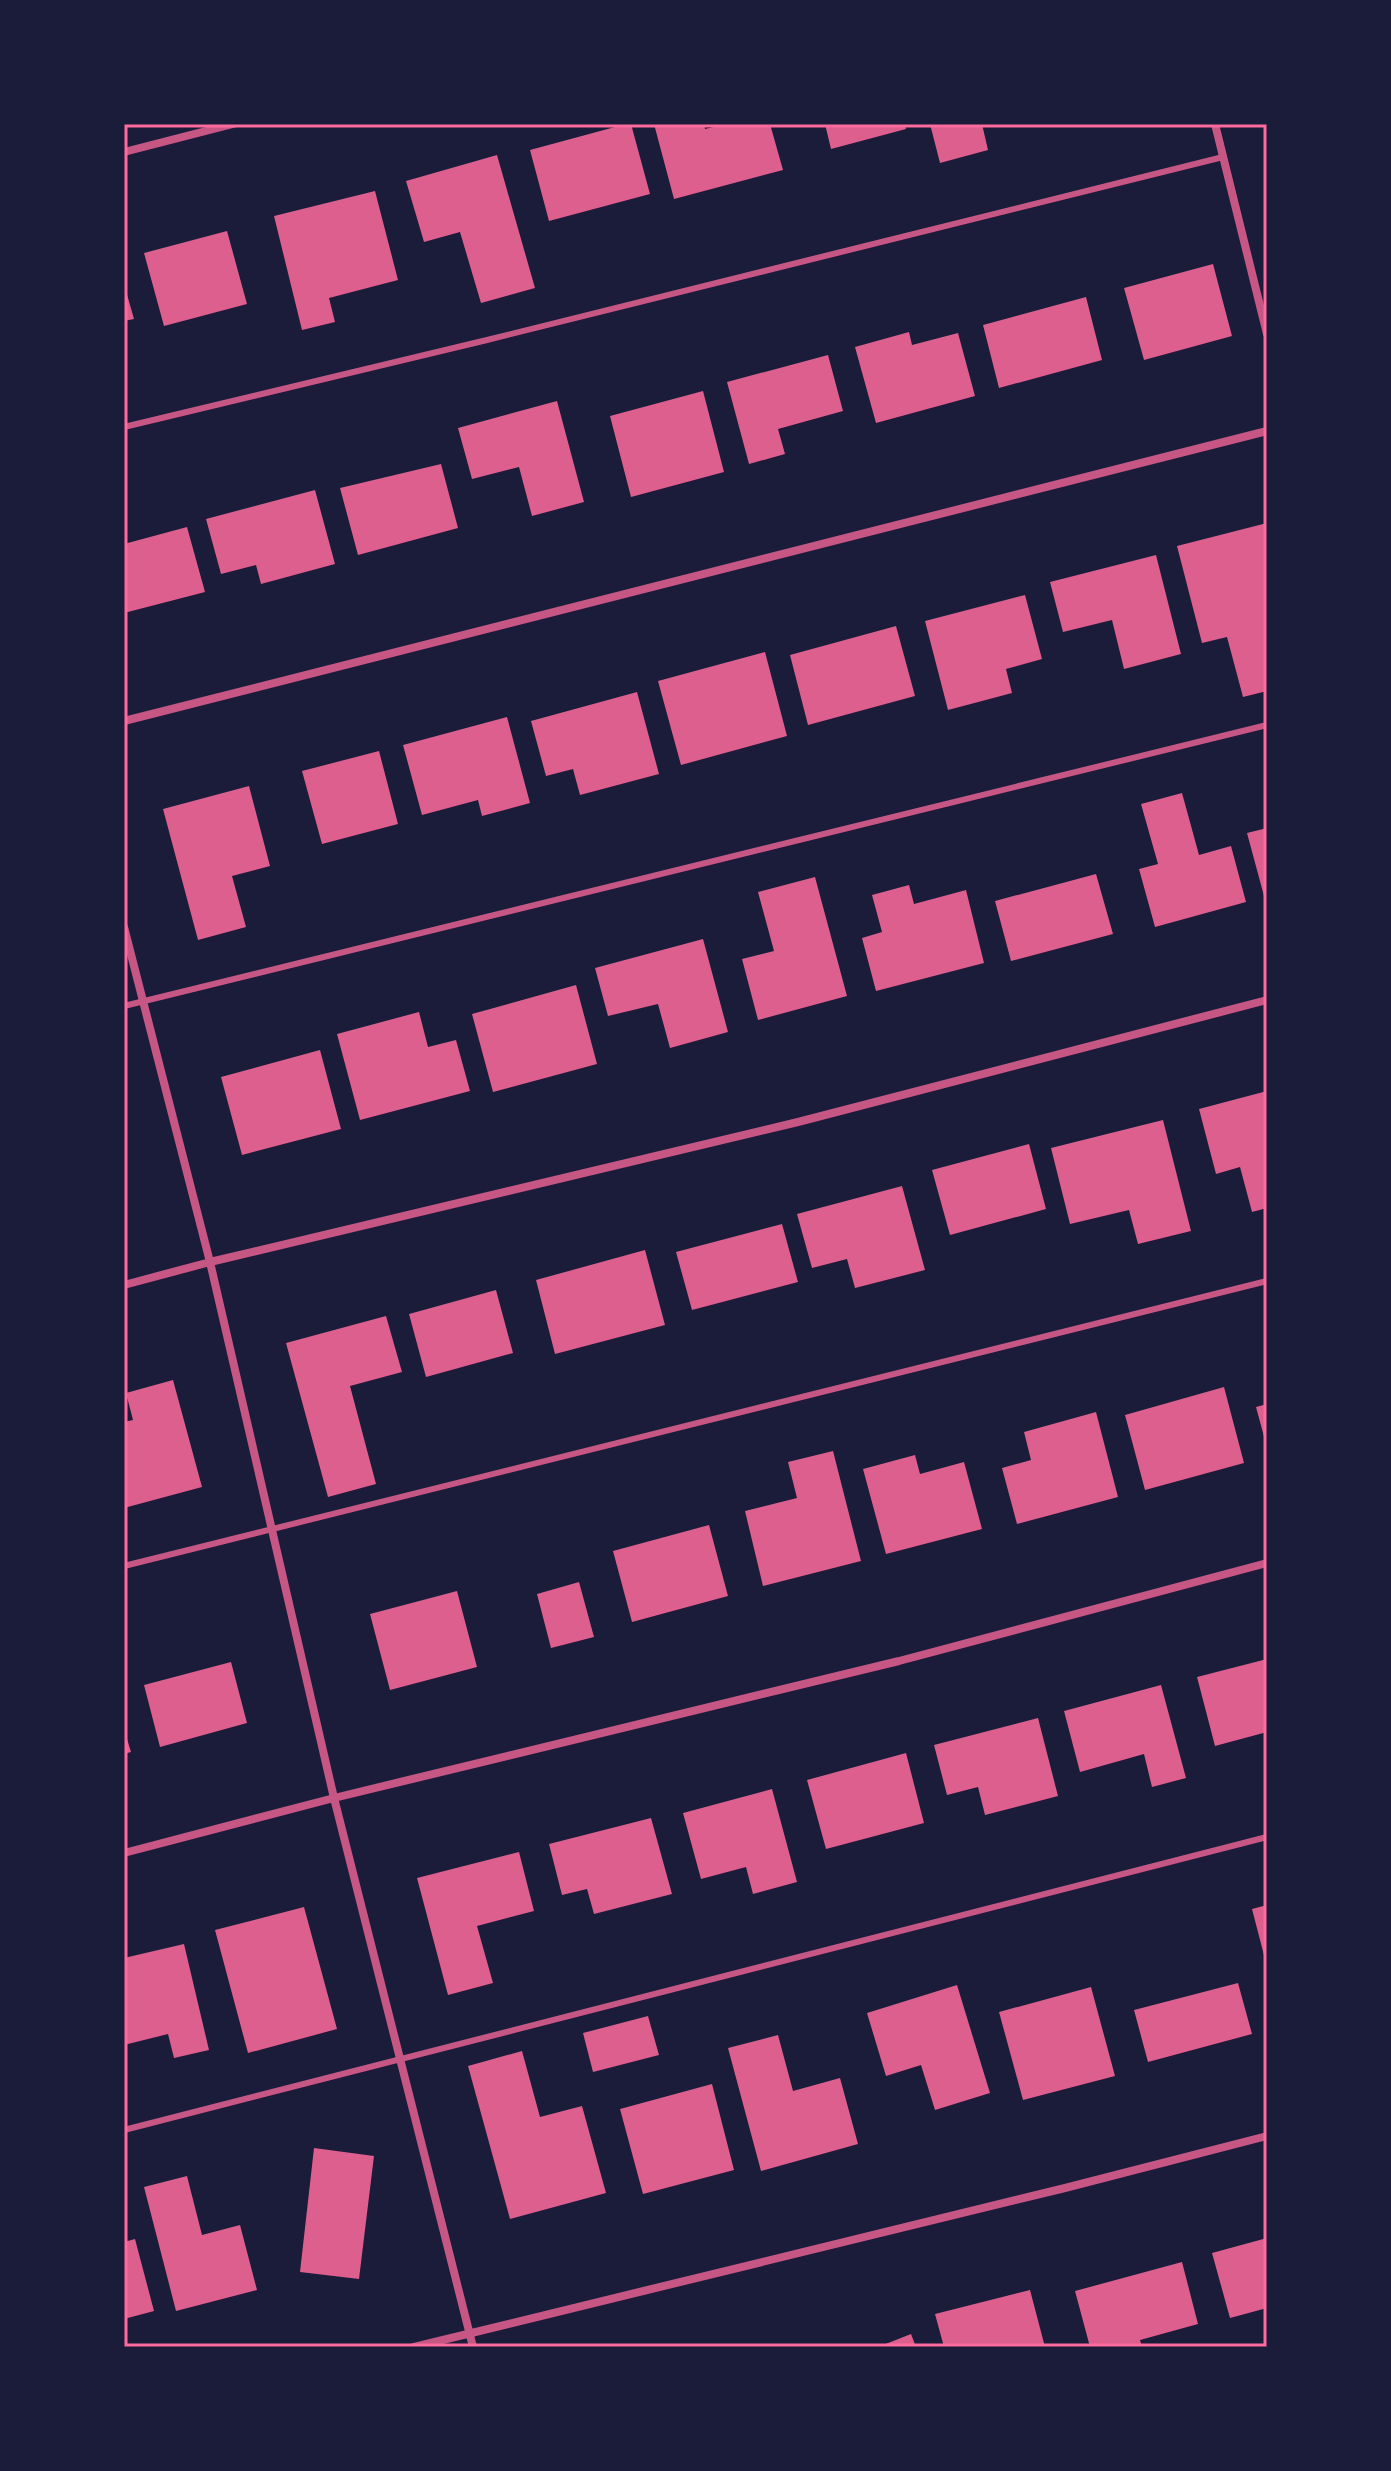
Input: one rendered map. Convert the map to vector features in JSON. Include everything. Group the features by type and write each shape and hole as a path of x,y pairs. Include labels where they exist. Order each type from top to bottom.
{"street":[{"path":"124,152 233,124"},
{"path":"1215,124 1267,334"},
{"path":"124,721 1267,431"},
{"path":"124,927 210,1262 334,1798 473,2347"},
{"path":"124,1285 798,1122 1267,1000"},
{"path":"124,1853 334,1798 899,1661 1267,1563"},
{"path":"414,2347 1267,2136"}],"lane":[{"path":"124,427 1223,157"},
{"path":"124,1006 1267,725"},
{"path":"124,1566 1267,1281"},
{"path":"124,2130 1267,1837"}],"building":[{"path":"631,124 650,194 549,221 530,150"},
{"path":"654,124 704,124 705,129 726,124 770,124 783,170 674,199"},
{"path":"825,124 905,124 906,129 831,149"},
{"path":"930,124 982,124 988,150 940,163"},
{"path":"497,155 535,288 481,303 460,232 424,242 406,181"},
{"path":"375,191 398,280 329,298 335,322 302,330 274,216"},
{"path":"227,231 247,304 164,326 144,253"},
{"path":"1213,264 1232,336 1144,360 1124,288"},
{"path":"124,284 134,319 124,321"},
{"path":"1086,297 1102,360 999,388 983,325"},
{"path":"909,332 912,345 958,333 975,396 876,423 855,347"},
{"path":"828,355 843,411 778,429 785,454 749,464 727,382"},
{"path":"703,391 724,472 631,497 610,416"},
{"path":"557,401 584,502 532,516 519,467 472,479 458,428"},
{"path":"441,464 458,528 358,555 340,488"},
{"path":"315,490 335,564 261,584 256,565 221,574 206,519"},
{"path":"1267,523 1267,691 1243,697 1227,637 1202,643 1177,546"},
{"path":"187,527 205,592 124,613 124,544"},
{"path":"1156,555 1181,654 1124,669 1112,620 1063,632 1050,582"},
{"path":"1025,595 1042,659 1006,669 1012,693 948,710 925,621"},
{"path":"896,626 915,696 808,725 790,655"},
{"path":"765,652 787,736 681,765 658,681"},
{"path":"637,692 659,774 580,795 573,769 546,776 531,721"},
{"path":"507,717 530,803 482,816 478,800 422,815 403,745"},
{"path":"379,751 398,824 322,844 302,771"},
{"path":"249,786 270,866 232,876 246,927 198,940 163,809"},
{"path":"1182,793 1199,855 1231,846 1246,902 1155,927 1139,869 1158,864 1141,804"},
{"path":"1267,828 1267,895 1264,896 1247,833"},
{"path":"1096,874 1113,934 1011,961 995,901"},
{"path":"815,877 847,996 758,1020 742,959 774,951 758,892"},
{"path":"909,885 914,904 966,890 984,963 876,991 862,938 882,932 872,895"},
{"path":"703,939 728,1032 670,1048 658,1004 608,1016 595,968"},
{"path":"576,985 597,1064 493,1092 472,1014"},
{"path":"419,1012 428,1047 456,1040 470,1091 360,1120 337,1034"},
{"path":"320,1050 341,1129 242,1155 221,1077"},
{"path":"1267,1091 1267,1208 1252,1212 1240,1167 1216,1174 1199,1109"},
{"path":"1163,1120 1191,1231 1138,1244 1129,1210 1070,1224 1051,1148"},
{"path":"1029,1144 1046,1209 950,1235 932,1170"},
{"path":"902,1186 925,1270 855,1288 847,1259 812,1268 797,1214"},
{"path":"782,1224 798,1282 692,1310 676,1252"},
{"path":"645,1250 665,1325 555,1354 536,1280"},
{"path":"496,1290 513,1353 426,1377 409,1314"},
{"path":"386,1316 402,1372 350,1386 376,1484 328,1497 286,1343"},
{"path":"173,1380 202,1487 124,1508 124,1422 133,1420 126,1393"},
{"path":"1224,1387 1244,1463 1145,1490 1125,1415"},
{"path":"1267,1404 1267,1444 1266,1444 1256,1407"},
{"path":"1096,1412 1118,1497 1017,1524 1002,1468 1031,1460 1024,1432"},
{"path":"833,1451 861,1561 763,1586 745,1511 797,1498 788,1462"},
{"path":"915,1455 920,1474 964,1462 982,1529 886,1554 863,1469"},
{"path":"709,1525 728,1596 632,1622 613,1551"},
{"path":"579,1582 594,1637 551,1648 537,1594"},
{"path":"457,1591 477,1667 390,1690 370,1614"},
{"path":"1267,1659 1267,1732 1215,1746 1197,1677"},
{"path":"231,1662 247,1723 160,1747 144,1685"},
{"path":"1161,1685 1186,1778 1152,1787 1144,1754 1080,1772 1064,1711"},
{"path":"1038,1718 1058,1796 985,1815 978,1787 947,1795 934,1745"},
{"path":"124,1729 131,1752 124,1754"},
{"path":"906,1753 924,1823 826,1849 807,1780"},
{"path":"772,1789 797,1882 753,1894 746,1867 701,1879 683,1813"},
{"path":"651,1818 672,1894 594,1914 587,1889 562,1895 549,1844"},
{"path":"519,1852 534,1911 477,1926 493,1983 448,1995 417,1878"},
{"path":"1267,1905 1267,1963 1266,1963 1252,1909"},
{"path":"304,1907 337,2029 248,2053 215,1930"},
{"path":"184,1944 209,2050 174,2058 168,2034 124,2045 124,1958"},
{"path":"1238,1983 1252,2034 1148,2062 1134,2010"},
{"path":"957,1985 990,2093 935,2110 921,2065 886,2076 867,2013"},
{"path":"1091,1987 1115,2076 1023,2100 999,2012"},
{"path":"648,2016 659,2055 593,2072 583,2033"},
{"path":"778,2035 793,2091 840,2078 858,2144 761,2171 728,2048"},
{"path":"522,2051 540,2117 582,2106 606,2193 510,2219 468,2066"},
{"path":"712,2084 734,2170 643,2194 620,2109"},
{"path":"314,2148 374,2156 359,2279 300,2272"},
{"path":"187,2176 202,2235 240,2225 257,2290 176,2311 144,2187"},
{"path":"1267,2238 1267,2308 1230,2318 1212,2253"},
{"path":"135,2239 154,2311 124,2319 124,2242"},
{"path":"1182,2262 1198,2324 1140,2340 1142,2347 1090,2347 1075,2291"},
{"path":"1030,2290 1045,2347 944,2347 935,2314"},
{"path":"911,2334 916,2347 878,2347"}]}
